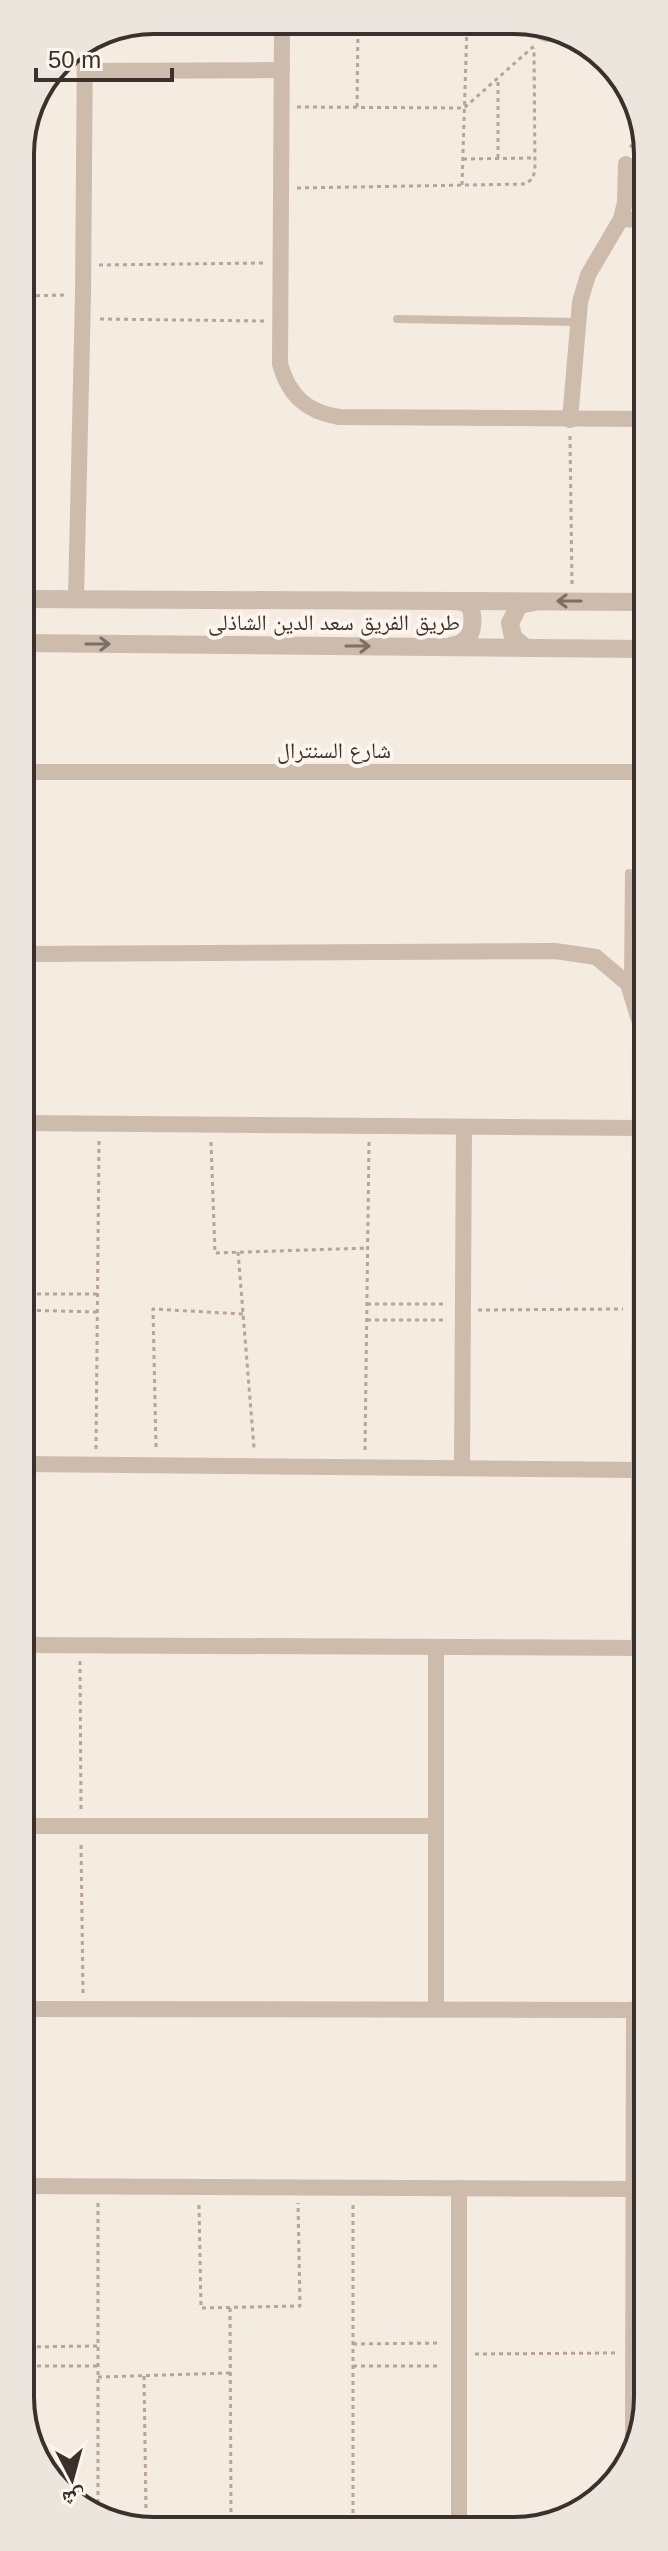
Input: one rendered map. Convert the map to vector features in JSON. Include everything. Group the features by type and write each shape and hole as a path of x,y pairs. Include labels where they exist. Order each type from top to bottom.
{"street":[{"path":"282,34 280,364 285,381 300,401 322,414 339,417 634,419"},
{"path":"76,599 85,57"},
{"path":"85,71 282,70"},
{"path":"570,420 577,322 588,275 621,219 625,202 626,164"},
{"path":"621,219 634,220"},
{"name":"طريق الفريق سعد الدين الشاذلى","path":"34,599 634,602"},
{"path":"444,647 458,645 470,636 473,628 471,608 464,602 450,601"},
{"path":"526,648 513,637 510,623 519,605 536,601"},
{"name":"طريق الفريق سعد الدين الشاذلى","path":"34,643 634,649"},
{"name":"شارع السنترال","path":"34,772 634,772"},
{"path":"34,954 555,951 596,957 628,984 634,1004"},
{"path":"34,1123 634,1128"},
{"path":"462,1468 464,1127"},
{"path":"34,1464 634,1470"},
{"path":"34,1645 634,1648"},
{"path":"436,1647 436,2009"},
{"path":"34,1826 436,1826"},
{"path":"34,2009 634,2010"},
{"path":"34,2186 634,2189 633,2412"},
{"path":"459,2188 459,2517"}],"lane":[{"path":"397,319 577,322"},
{"path":"628,984 629,873"}],"path":[{"path":"357,107 358,34"},
{"path":"462,185 467,34"},
{"path":"281,188 526,184 534,174 535,158 534,46 464,108 282,107"},
{"path":"498,77 498,158"},
{"path":"463,159 535,158"},
{"path":"83,265 280,263"},
{"path":"34,296 83,295"},
{"path":"82,319 280,321"},
{"path":"570,420 572,601"},
{"path":"96,1465 99,1124"},
{"path":"211,1124 215,1253 368,1248"},
{"path":"365,1467 369,1126"},
{"path":"238,1252 255,1466"},
{"path":"34,1294 97,1294"},
{"path":"367,1304 463,1311"},
{"path":"156,1465 153,1309 243,1314"},
{"path":"367,1320 463,1311 634,1309"},
{"path":"34,1310 97,1312"},
{"path":"98,2186 98,2503"},
{"path":"199,2187 201,2308 300,2306 298,2187"},
{"path":"352,2188 353,2517"},
{"path":"230,2308 231,2517"},
{"path":"353,2344 459,2354 633,2353"},
{"path":"34,2347 98,2346"},
{"path":"353,2366 459,2354"},
{"path":"34,2366 98,2366"},
{"path":"98,2377 230,2373"},
{"path":"144,2376 146,2516"}]}
